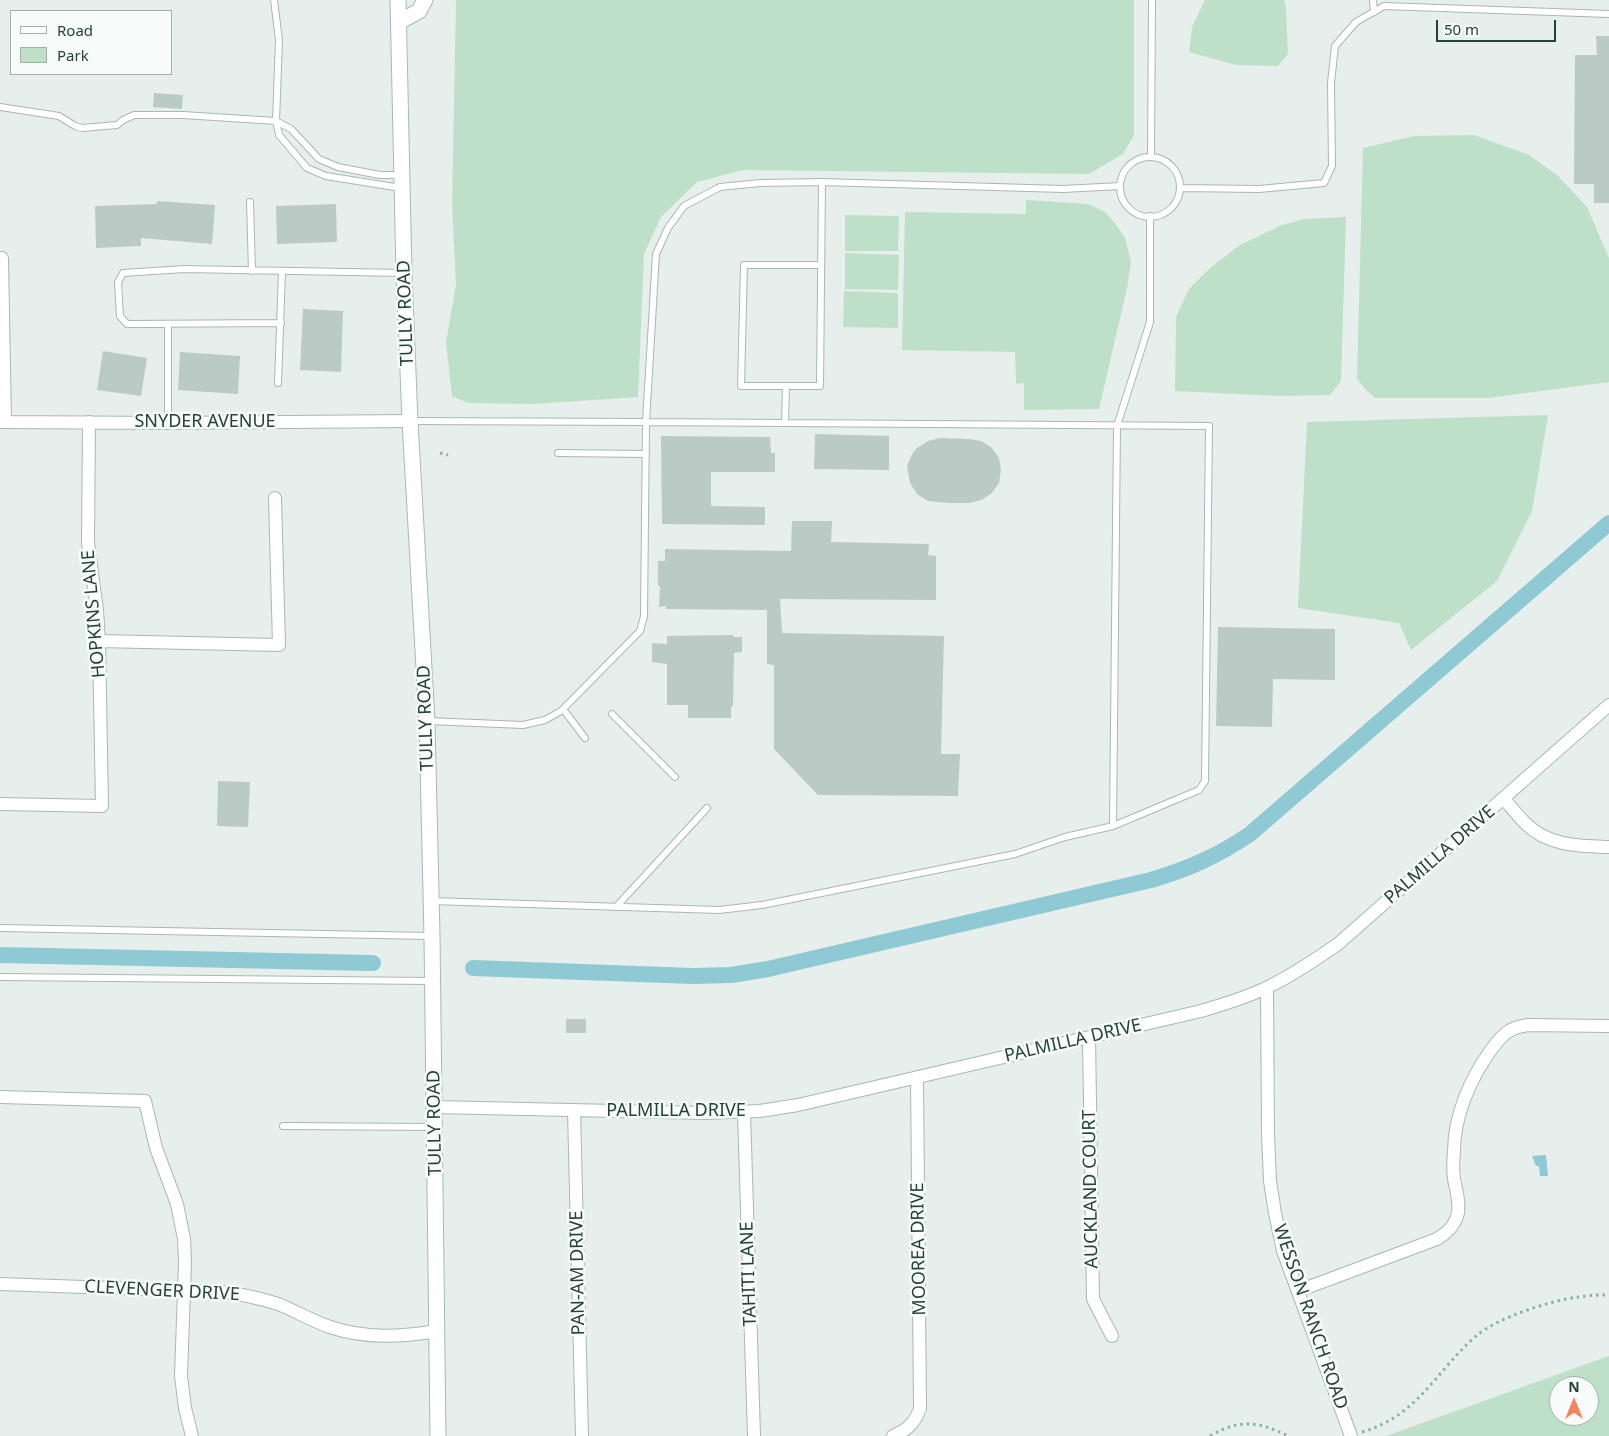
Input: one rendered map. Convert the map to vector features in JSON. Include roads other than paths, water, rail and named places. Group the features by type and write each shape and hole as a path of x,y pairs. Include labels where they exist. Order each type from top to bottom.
{"main road":[{"name":"TULLY ROAD","path":"397,0 410,421 427,721 435,1107 438,1436"},
{"path":"399,22 419,11 426,0"}],"street":[{"path":"2,258 3,422"},
{"name":"SNYDER AVENUE","path":"3,422 410,421"},
{"name":"HOPKINS LANE","path":"0,804 102,806 99,642 97,610 88,543 89,422"},
{"path":"99,642 279,646 275,498"},
{"name":"PALMILLA DRIVE","path":"435,1107 705,1113 744,1112 798,1105 1201,1011 1238,1000 1267,988 1307,966 1338,944 1609,705"},
{"path":"1504,799 1526,824 1540,835 1554,842 1572,846 1609,846"},
{"name":"WESSON RANCH ROAD","path":"1267,988 1270,1181 1274,1213 1283,1251 1351,1435"},
{"path":"1298,1291 1437,1239 1447,1233 1454,1225 1458,1206 1454,1176 1456,1128 1470,1085 1482,1062 1498,1041 1508,1032 1516,1027 1528,1025 1609,1026"},
{"name":"AUCKLAND COURT","path":"1089,1037 1093,1299 1112,1336"},
{"name":"MOOREA DRIVE","path":"893,1436 909,1428 916,1419 920,1409 917,1077"},
{"path":"0,1097 145,1101 156,1148 178,1204 184,1239 181,1376 185,1408 192,1436"},
{"name":"PAN-AM DRIVE","path":"574,1110 582,1436"},
{"name":"TAHITI LANE","path":"744,1112 754,1436"},
{"name":"CLEVENGER DRIVE","path":"0,1284 222,1292 247,1295 278,1305 330,1327 356,1334 383,1337 407,1336 437,1331"}],"lane":[{"path":"274,0 279,40 276,121 279,135 307,168 326,176 402,181"},
{"path":"1151,156 1152,0"},
{"path":"1373,0 1374,12"},
{"path":"1180,188 1259,189 1324,182 1332,166 1331,83 1335,46 1356,22 1384,6 1609,14"},
{"path":"0,107 59,116 82,128 117,125 134,115 183,115 276,121 291,129 319,159 338,167 380,174 402,181"},
{"path":"1151,156 1159,158 1173,167 1178,174 1180,188 1173,207 1166,212 1150,216 1141,215 1127,206 1120,186 1123,174 1134,161 1151,156"},
{"path":"427,721 523,725 545,720 563,709 640,631 644,616 646,422 656,254 668,228 684,206 720,187 760,183 822,182 1063,189 1120,186"},
{"path":"821,265 744,265 741,386 820,386 822,182"},
{"path":"250,202 252,270"},
{"path":"1113,826 1117,426 1150,322 1150,216"},
{"path":"281,322 127,324 120,316 118,282 123,274 184,270 404,273"},
{"path":"278,383 282,271"},
{"path":"168,324 168,423"},
{"path":"785,423 786,386"},
{"path":"410,421 1209,426 1205,781 1199,790 1113,826 1065,837 1015,854 762,905 719,910 431,900"},
{"path":"558,453 646,454"},
{"path":"563,709 585,738"},
{"path":"612,714 675,777"},
{"path":"616,907 706,808"},
{"path":"0,928 432,936"},
{"path":"0,977 433,981"},
{"path":"283,1126 435,1127"}],"water":[{"path":"1546,1155 1548,1176 1540,1176 1539,1166 1536,1166 1532,1156"}],"waterway":[{"path":"473,968 693,976 731,975 768,969 1151,880 1178,871 1226,849 1250,834 1609,523"},
{"path":"0,955 373,963"}]}
